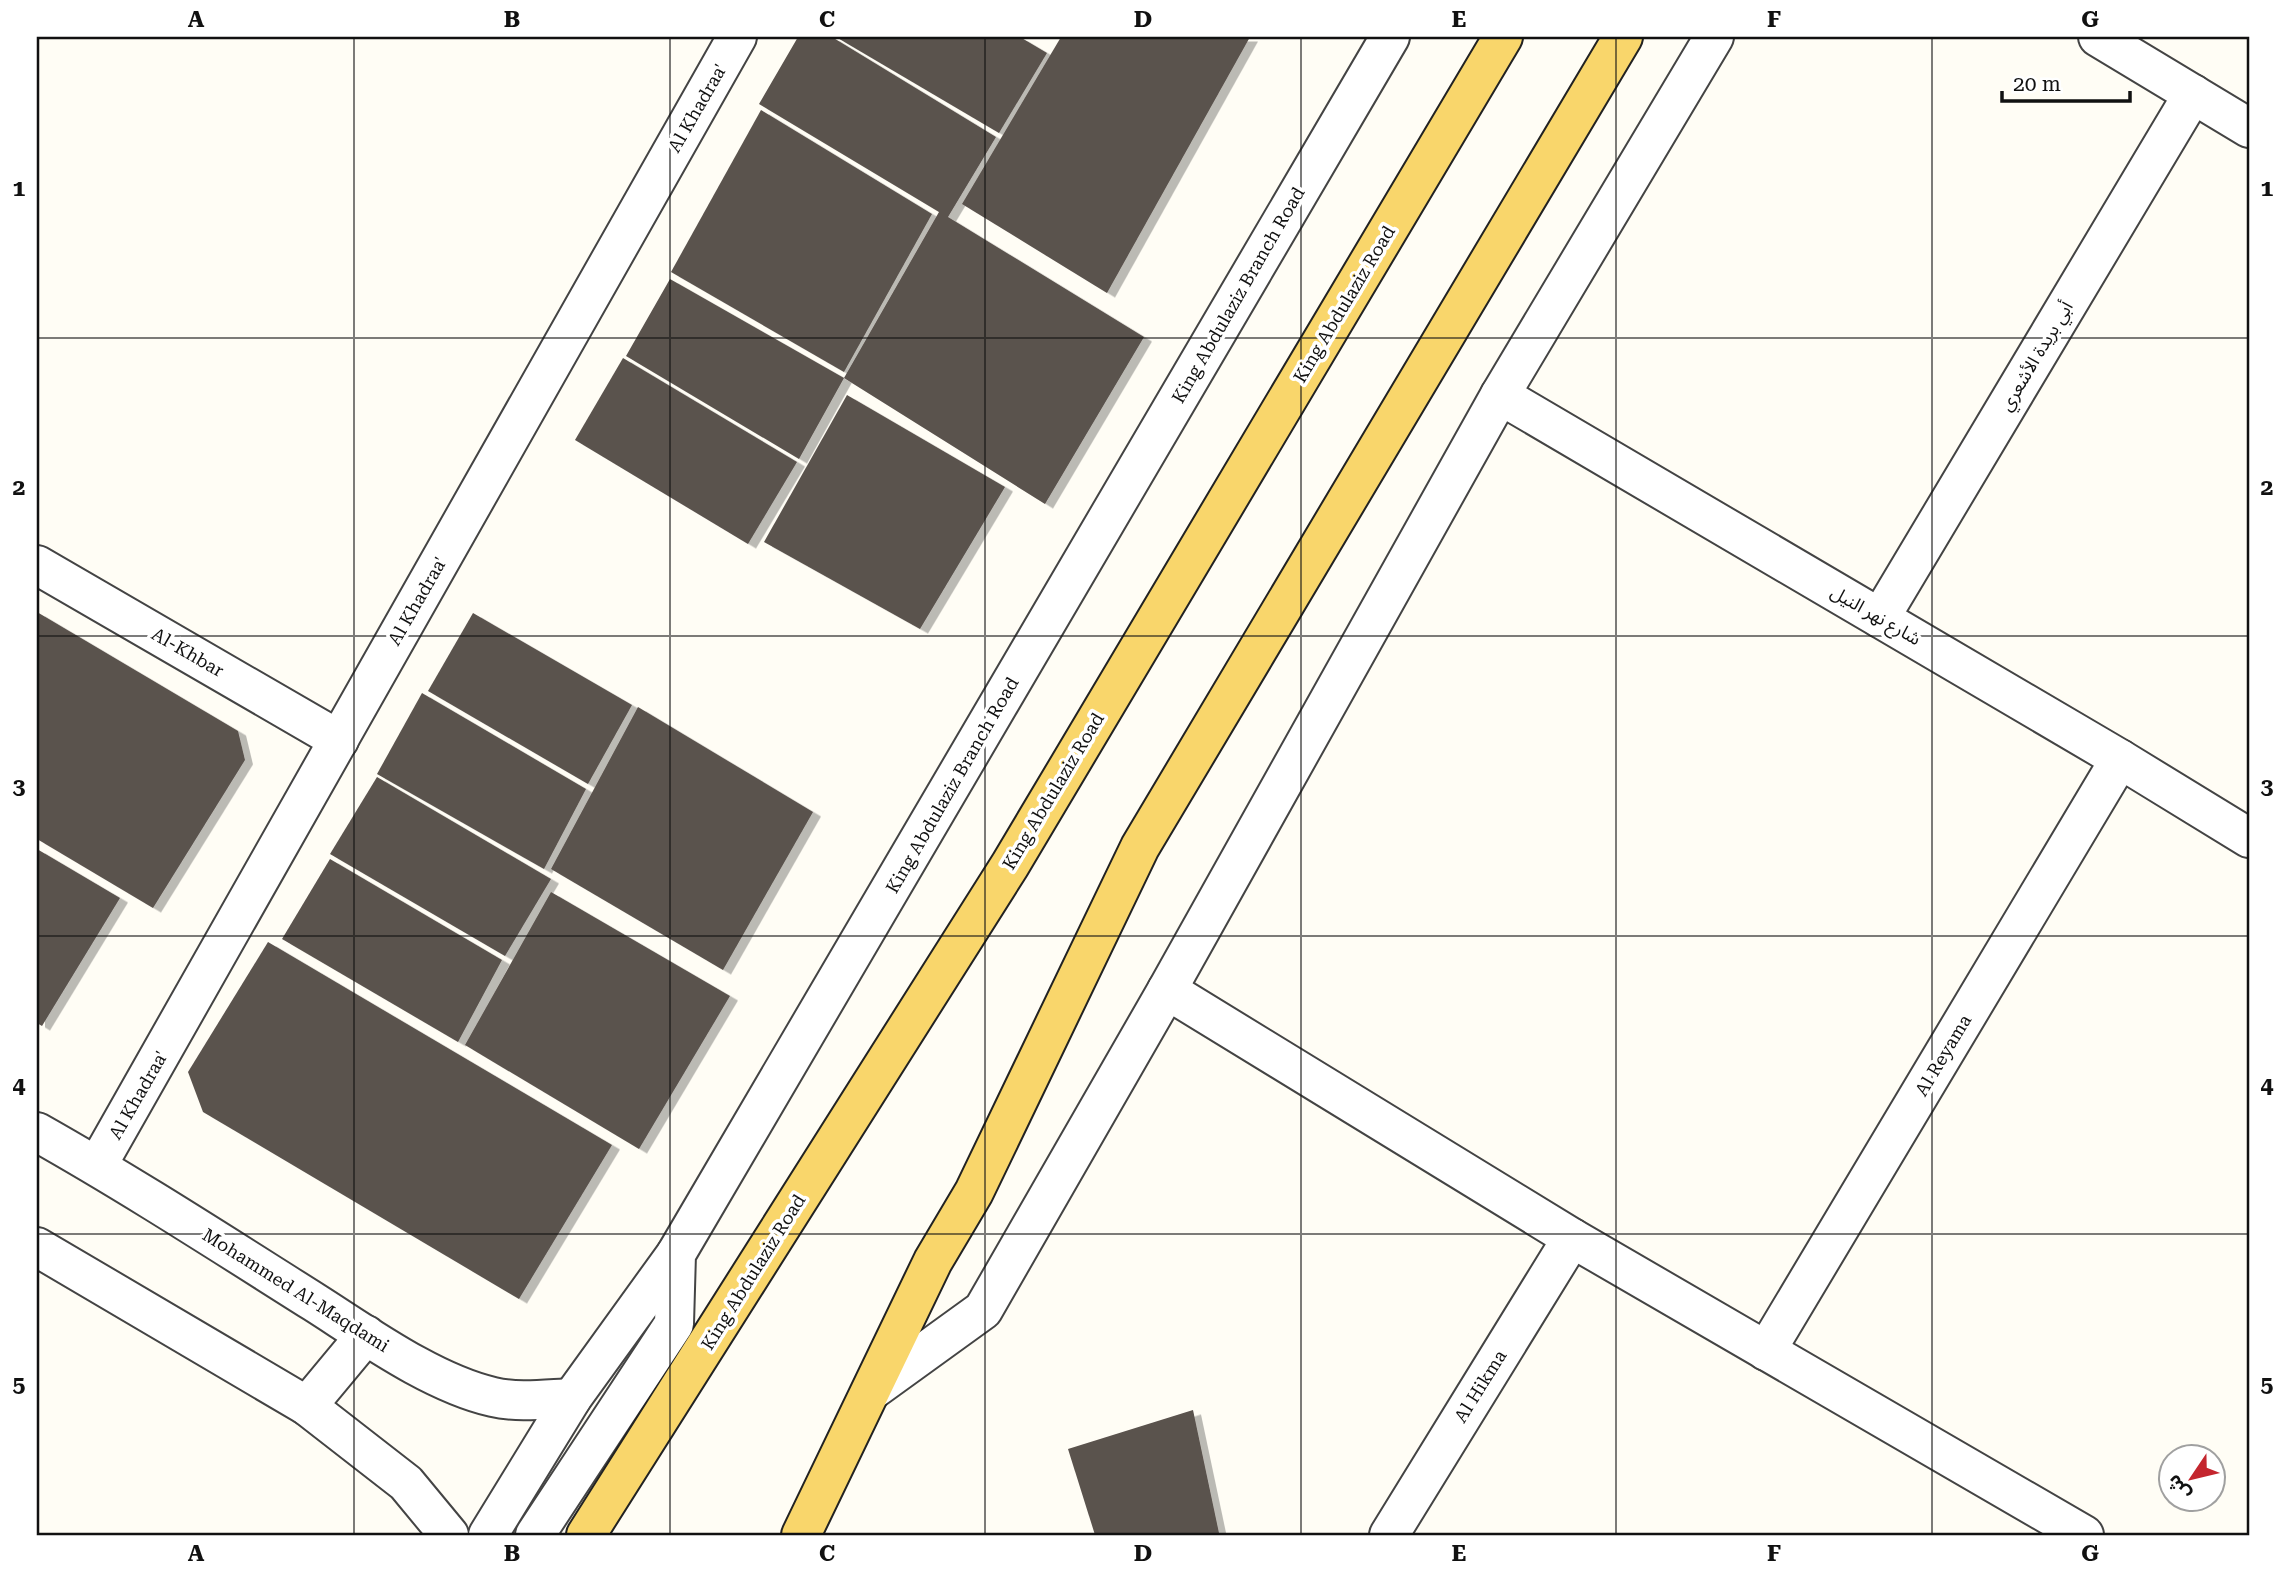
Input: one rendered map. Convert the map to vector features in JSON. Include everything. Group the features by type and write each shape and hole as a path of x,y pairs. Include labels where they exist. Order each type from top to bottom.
{"main road":[{"name":"King Abdulaziz Road","path":"586,1535 1010,865 1503,37"},
{"path":"807,1532 933,1261 974,1192 1140,847 1623,37"}],"street":[{"name":"Al Khadraa'","path":"97,1166 737,37"},
{"name":"King Abdulaziz Branch Road","path":"535,1535 674,1324 676,1254 1390,37"},
{"path":"871,1391 983,1310 1167,990 1500,395 1714,37"},
{"path":"2098,37 2249,128"},
{"name":"أبي بريدة الأشعري","path":"1880,618 2193,94"},
{"name":"شارع نهر النيل","path":"1500,395 2120,759 2249,838"},
{"name":"Al-Khbar","path":"37,565 339,740"},
{"name":"Al Reyama","path":"1766,1351 2120,759"},
{"path":"1167,990 1572,1238 2084,1535"},
{"name":"Mohammed Al-Maqdami","path":"37,1132 97,1166 366,1335 438,1377 493,1397 535,1400 572,1398"},
{"name":"Al Hikma","path":"1389,1535 1572,1238"},
{"path":"37,1247 307,1406 406,1483 449,1535"},
{"path":"488,1535 572,1398 676,1254"},
{"path":"307,1406 366,1335"}],"building":[{"path":"798,37 832,37 996,137 948,217 1144,337 1045,504 844,378 939,212 759,104"},
{"path":"836,37 1020,37 1047,53 999,133"},
{"path":"1061,37 1250,37 1107,293 962,204"},
{"path":"761,110 932,214 844,372 671,272"},
{"path":"670,279 844,378 799,459 626,356"},
{"path":"623,358 797,462 748,544 575,440"},
{"path":"847,395 1005,487 920,629 764,542"},
{"path":"37,612 238,731 245,760 153,908 37,839"},
{"path":"473,613 632,705 588,784 428,691"},
{"path":"422,693 586,789 544,869 377,774"},
{"path":"638,707 813,812 723,970 551,869"},
{"path":"377,777 551,879 505,956 330,854"},
{"path":"37,849 120,898 42,1026 37,1023"},
{"path":"330,859 502,960 458,1042 282,939"},
{"path":"551,892 730,996 639,1149 465,1045"},
{"path":"268,942 612,1145 519,1299 203,1112 188,1072"},
{"path":"1193,1410 1219,1533 1095,1535 1068,1449"}]}
